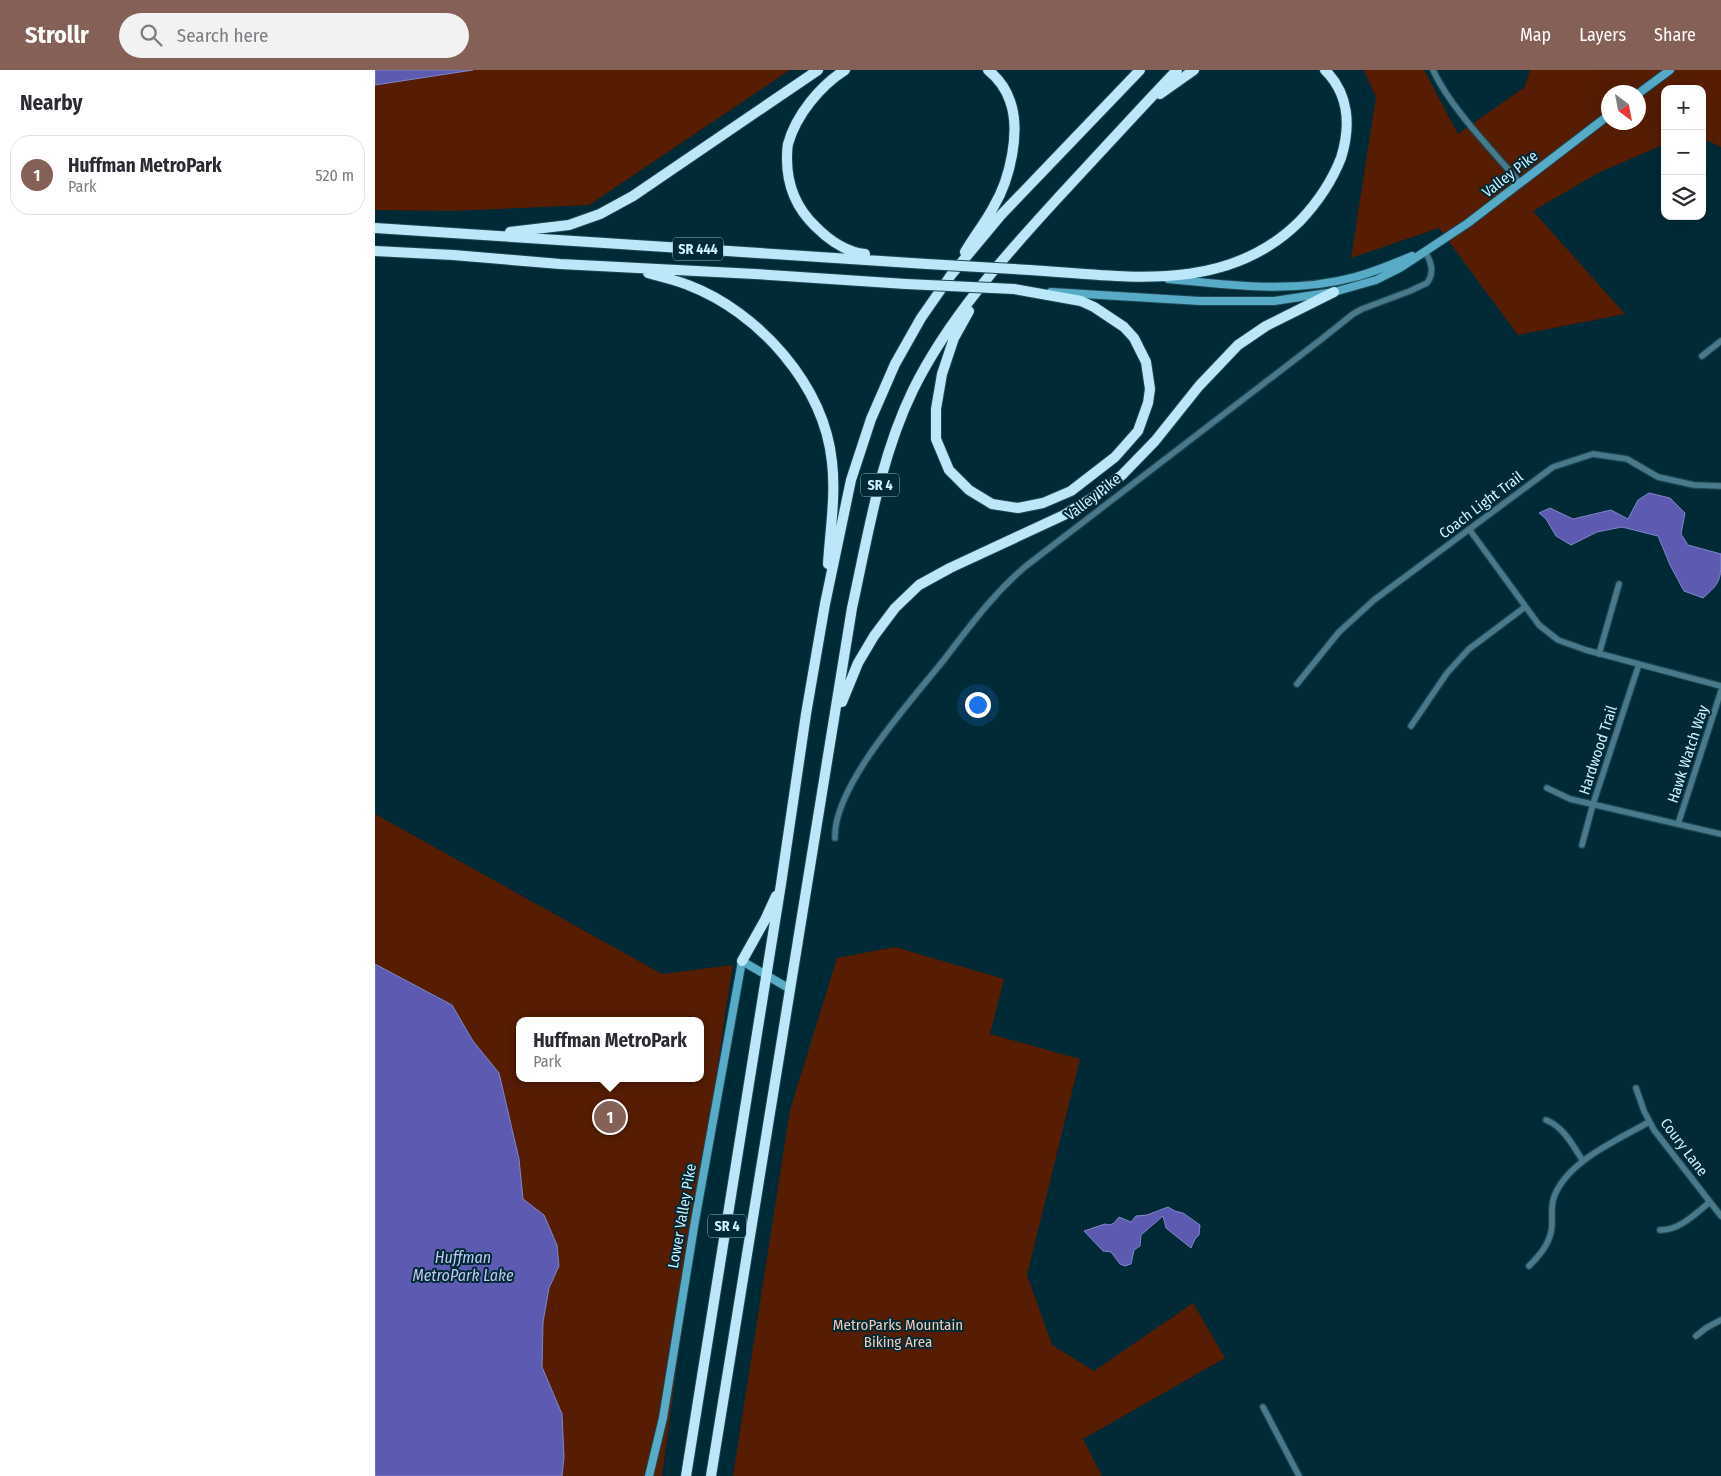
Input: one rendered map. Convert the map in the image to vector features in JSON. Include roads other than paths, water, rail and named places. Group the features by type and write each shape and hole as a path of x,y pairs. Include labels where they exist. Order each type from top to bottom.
{"highway":[{"path":"469,234 569,225 600,214 633,196 818,70"},
{"path":"845,70 817,94 796,123 787,145 787,173 795,200 807,218 827,238 856,253 927,264"},
{"path":"951,275 995,206 1009,170 1015,130 1011,102 998,79 988,70"},
{"name":"SR 4","path":"686,1476 767,975 806,714 825,604 851,480 871,419 895,364 921,318 951,275 1001,215 1139,70"},
{"name":"SR 4","path":"711,1476 852,608 878,491 893,438 913,390 939,346 991,274 1137,111 1177,70"},
{"path":"1137,111 1194,70"},
{"path":"1146,277 1201,273 1241,261 1257,254 1287,234 1305,215 1322,194 1338,165 1348,127 1347,111 1343,97 1337,84 1325,70"},
{"name":"SR 444","path":"375,228 1146,277"},
{"name":"SR 444","path":"375,251 1014,290"},
{"path":"630,268 689,285 727,305 764,332 791,363 811,395 824,428 832,462 833,495 825,604"},
{"path":"991,274 955,338 943,374 936,409 936,439 949,470 969,490 992,504 1019,508 1043,503 1071,491 1115,456 1138,431 1148,403 1150,389 1146,362 1141,350 1129,332 1112,318 1081,301 1014,290"},
{"path":"834,721 858,663 874,636 895,608 919,586 950,568 1065,515 1093,497 1122,475 1155,442 1199,386 1238,345 1266,326 1334,292"},
{"path":"742,960 765,920 781,884"}],"street":[{"path":"1433,70 1466,119 1521,184"},
{"path":"1646,88 1671,70"},
{"name":"Valley Pike","path":"1014,290 1200,301 1274,300 1334,292 1376,280 1400,268 1469,223 1601,121"},
{"name":"Valley Pike","path":"1146,277 1259,288 1315,285 1355,277 1425,251"},
{"name":"Valley Pike","path":"835,838 842,805 864,762 975,618 1005,584 1025,566 1353,314 1427,283 1432,270 1425,251"},
{"path":"1702,356 1721,341"},
{"name":"Coach Light Trail","path":"1297,684 1339,632 1374,600 1553,467 1593,454 1627,458 1657,477 1694,485 1721,486"},
{"path":"1469,529 1539,625 1558,640 1599,654 1721,686"},
{"path":"1599,654 1619,584"},
{"path":"1411,726 1447,673 1469,649 1525,607"},
{"name":"Hardwood Trail","path":"1582,845 1593,804 1639,664"},
{"name":"Hawk Watch Way","path":"1678,824 1721,691"},
{"path":"1547,788 1570,799 1721,834"},
{"path":"742,960 790,989"},
{"name":"Lower Valley Pike","path":"649,1476 662,1424 695,1221 742,960"},
{"name":"Coury Lane","path":"1636,1088 1649,1122 1721,1216"},
{"path":"1546,1120 1553,1122 1565,1134 1583,1161"},
{"path":"1529,1266 1545,1248 1550,1237 1553,1199 1559,1184 1568,1173 1583,1161 1649,1122"},
{"path":"1660,1230 1679,1226 1710,1202"},
{"path":"1696,1336 1721,1320"},
{"path":"1263,1406 1299,1476"}],"water":[{"path":"375,70 473,70 375,85"},
{"path":"1649,493 1670,498 1685,513 1681,534 1688,545 1721,554 1719,580 1703,598 1684,591 1670,565 1658,536 1622,527 1597,532 1571,545 1556,536 1546,519 1539,513 1550,508 1573,519 1611,510 1628,519 1638,500"},
{"name":"Huffman MetroPark Lake","path":"375,964 452,1005 473,1041 499,1073 519,1159 523,1199 544,1215 557,1245 559,1266 549,1288 543,1322 542,1367 562,1414 564,1457 562,1476 375,1476"},
{"path":"1168,1207 1183,1213 1200,1225 1199,1235 1191,1248 1166,1228 1163,1216 1141,1235 1140,1246 1134,1250 1131,1264 1125,1266 1120,1264 1111,1252 1103,1251 1084,1231 1105,1224 1110,1225 1119,1217 1131,1222 1136,1216 1147,1215"}],"place":[{"name":"Huffman MetroPark","path":"610,1117"}],"park label":[{"name":"MetroParks Mountain Biking Area","path":"898,1334"}]}
